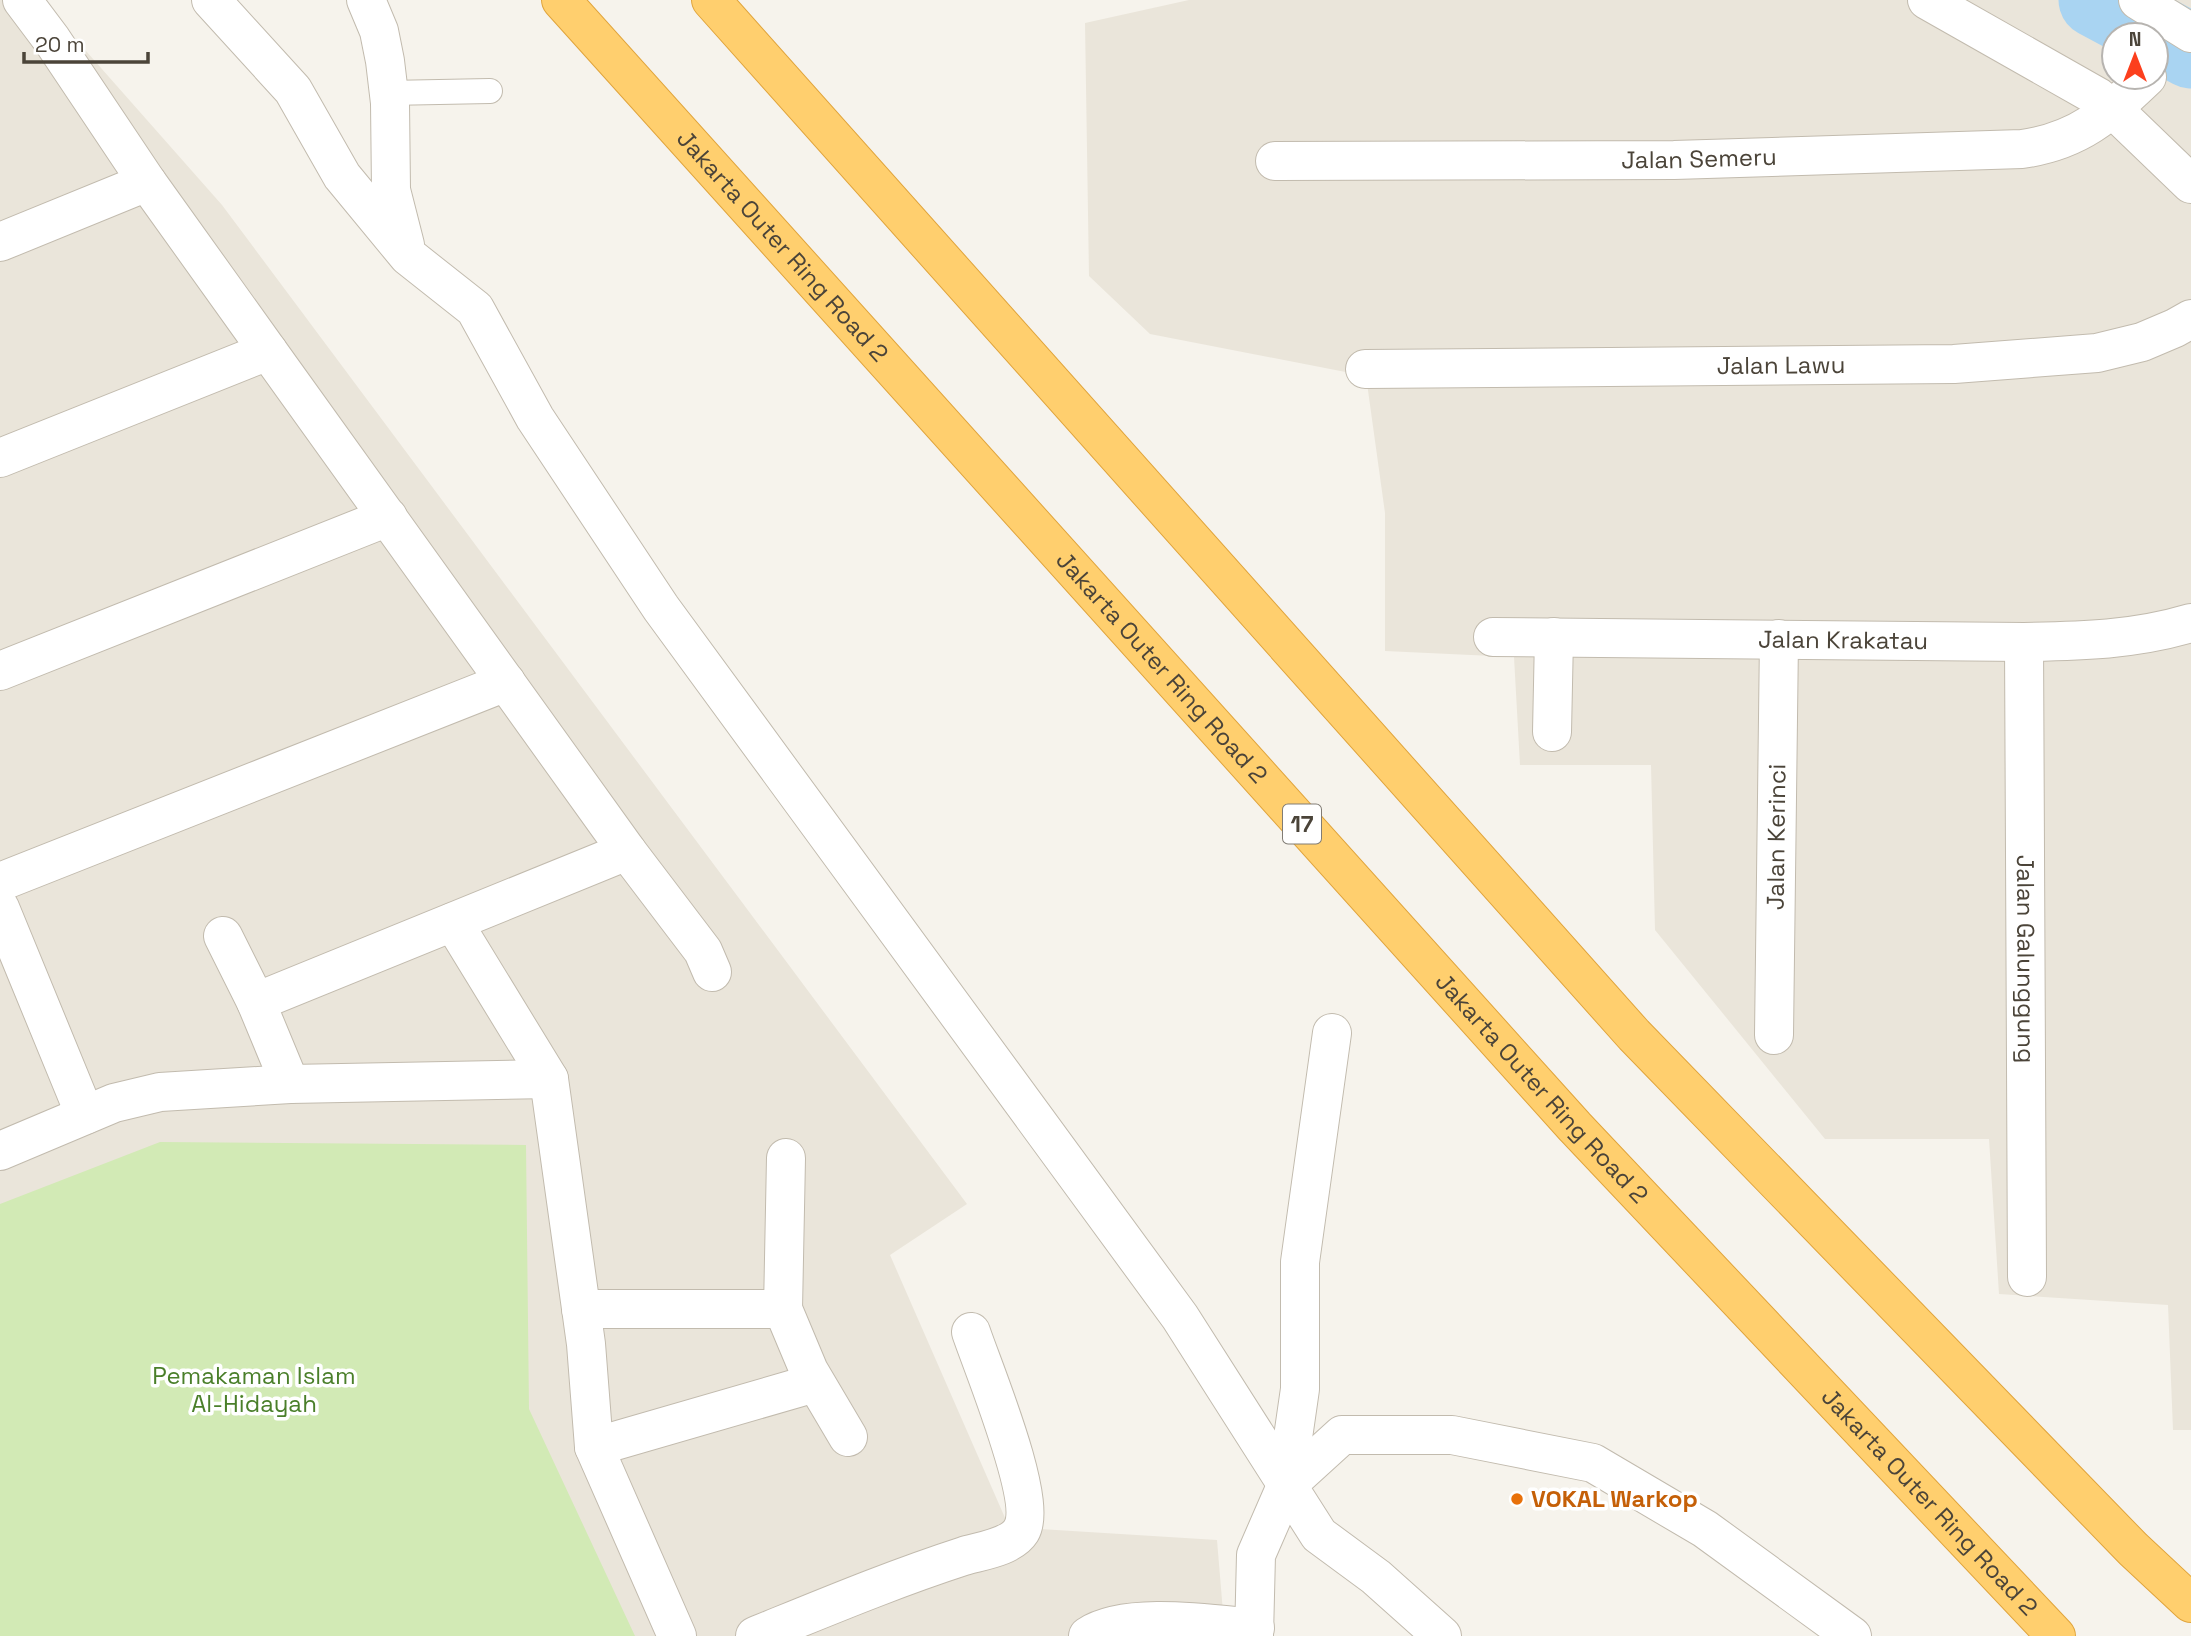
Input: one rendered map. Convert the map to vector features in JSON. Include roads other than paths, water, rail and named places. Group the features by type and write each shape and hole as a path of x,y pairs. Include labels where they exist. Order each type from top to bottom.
{"highway":[{"name":"Jakarta Outer Ring Road 2","path":"561,0 1575,1127 2056,1636"},
{"path":"711,0 1634,1035 2124,1539 2191,1603"}],"street":[{"path":"211,0 293,90 342,176 408,256 475,309 535,418 661,608 1180,1317 1319,1535 1376,1577 1442,1636"},
{"path":"366,0 379,31 388,93 391,190 408,256"},
{"path":"1927,0 2098,97 2120,91"},
{"path":"2138,0 2189,37"},
{"path":"15,4 51,40 147,182 627,851 703,951 712,972"},
{"name":"Jalan Semeru","path":"2170,55 2189,37"},
{"name":"Jalan Semeru","path":"1275,161 1674,160 2022,149 2048,145 2073,136 2132,91"},
{"path":"2141,91 2191,184"},
{"path":"0,242 147,182"},
{"name":"Jalan Lawu","path":"1365,369 1954,364 2097,354 2142,342 2191,319"},
{"path":"0,458 268,351"},
{"path":"0,671 388,517"},
{"name":"Jalan Krakatau","path":"1493,636 2024,642 2109,640 2160,632 2191,623"},
{"path":"1552,732 1554,637"},
{"name":"Jalan Kerinci","path":"1774,1035 1779,639"},
{"name":"Jalan Galunggung","path":"2024,642 2026,1277"},
{"path":"0,882 506,682"},
{"path":"256,1002 627,851"},
{"path":"0,908 85,1115"},
{"path":"453,922 549,1079 581,1309 594,1447 677,1636"},
{"path":"223,936 256,1002 290,1084"},
{"path":"1088,1636 1115,1624 1137,1622 1195,1623 1255,1632 1256,1555 1286,1486 1300,1389 1300,1262 1332,1033"},
{"path":"0,1151 114,1103 160,1092 290,1084 549,1079"},
{"path":"786,1158 783,1310 814,1381 848,1437"},
{"path":"581,1309 783,1310"},
{"path":"755,1636 914,1573 1005,1543 1021,1531 1025,1517 1025,1500 1013,1451 971,1332"},
{"path":"594,1447 814,1381"},
{"path":"1286,1486 1342,1436 1452,1436 1593,1463 1705,1529 1852,1636"}],"lane":[{"path":"388,93 490,91"}],"waterway":[{"path":"2096,0 2191,51"}],"place":[{"name":"VOKAL Warkop","path":"1517,1499"}],"park label":[{"name":"Pemakaman Islam Al-Hidayah","path":"254,1390"}]}
